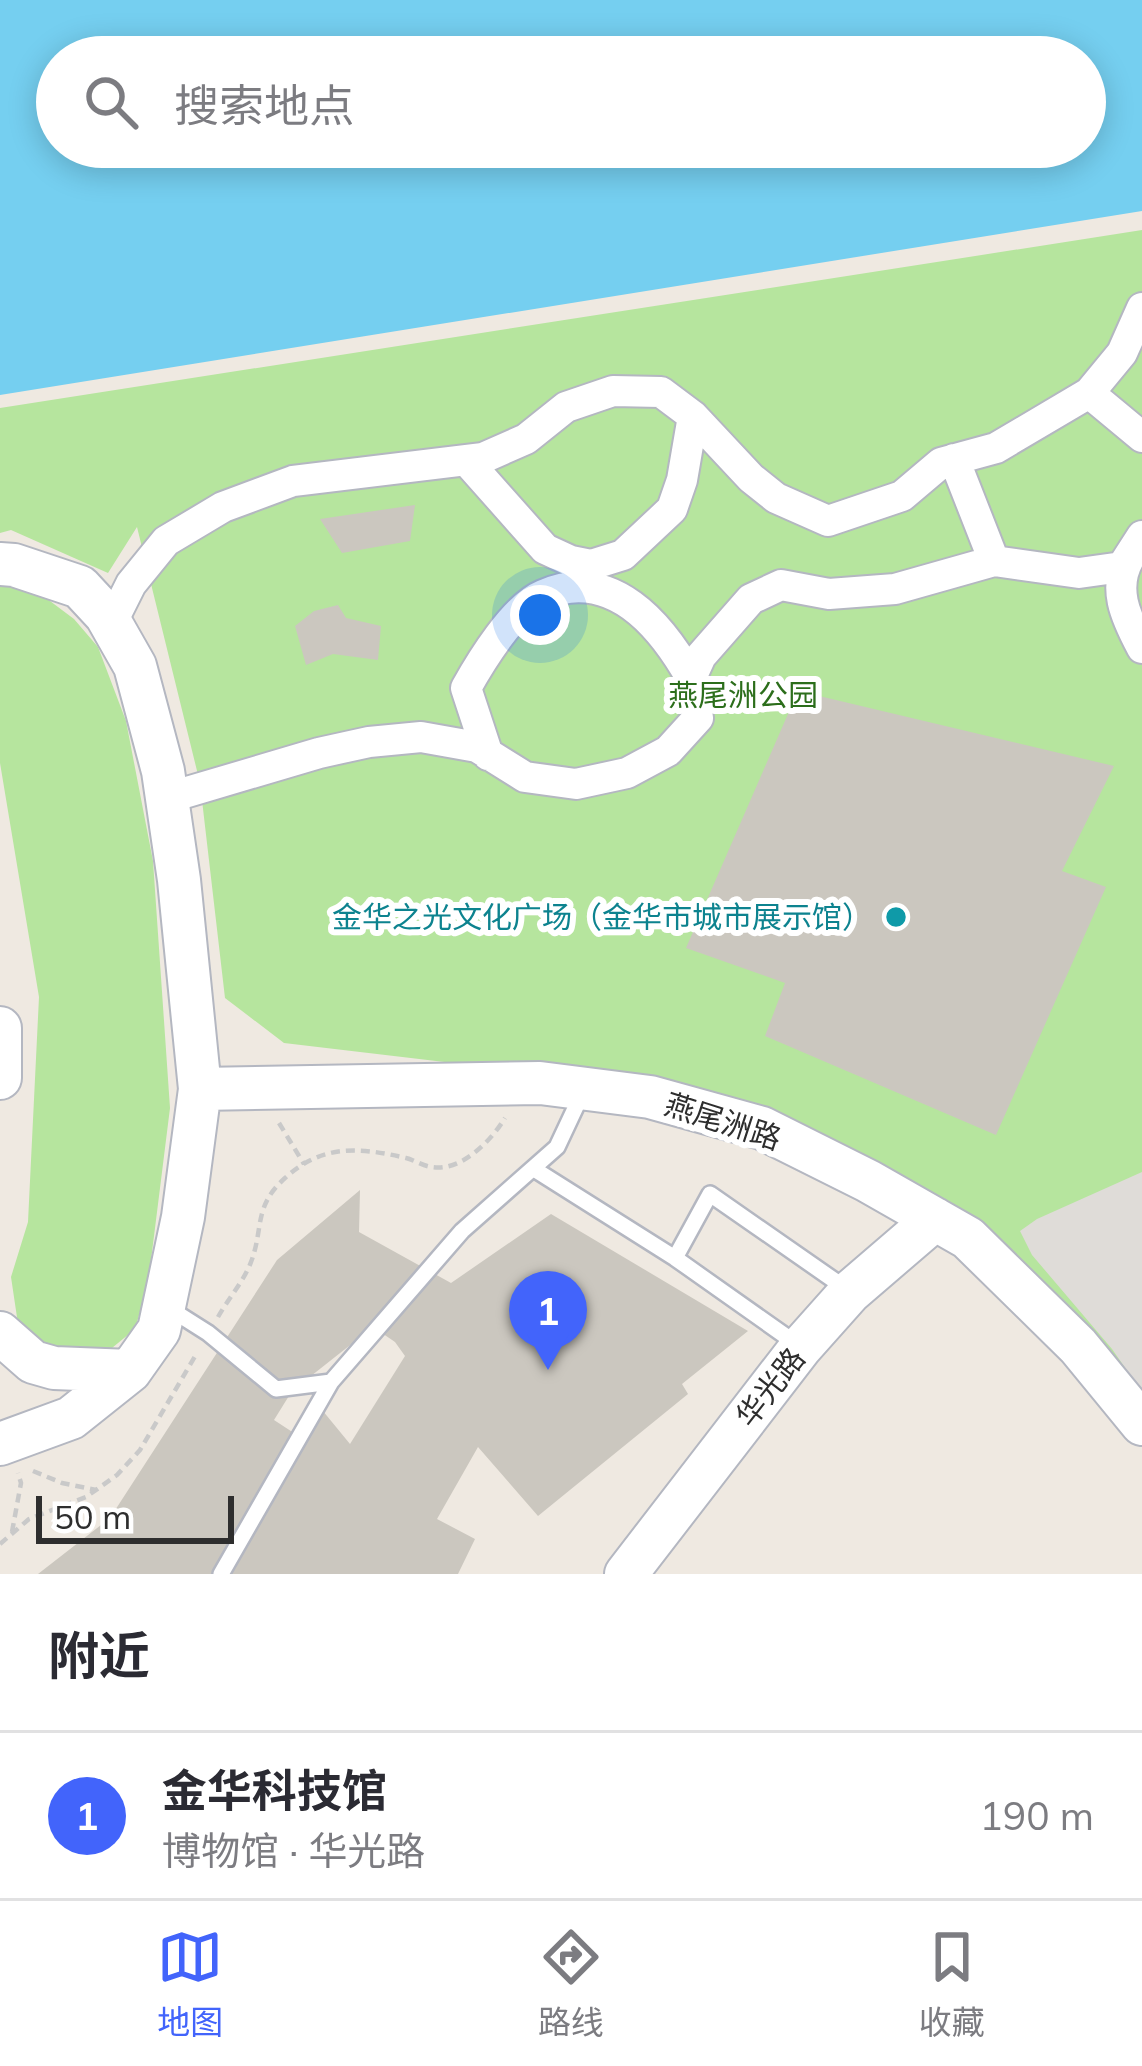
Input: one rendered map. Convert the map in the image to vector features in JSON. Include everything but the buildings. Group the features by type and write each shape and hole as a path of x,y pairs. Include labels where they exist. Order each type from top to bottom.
{"street":[{"path":"111,624 131,584 166,541 223,507 292,481 483,458 526,439 566,407 613,391 661,392 694,416 776,498 828,521 902,496 940,463 995,448 1089,393 1122,352 1142,308"},
{"path":"1089,393 1142,437"},
{"path":"466,460 545,549 591,565 623,555 672,508 694,416"},
{"path":"954,459 994,561"},
{"path":"1142,538 1122,567 1121,609 1142,649"},
{"path":"691,678 701,656 751,599 781,585 829,594 895,590 994,561 1078,573 1122,567"},
{"path":"0,564 80,587 111,624 135,666 167,798 200,1089 183,1216 159,1330 130,1371 16,1461"},
{"path":"167,798 369,742 421,737 477,747 488,755 525,778 576,784 627,773 668,752 698,718 691,678 669,639 630,600 583,586 541,595 490,645 466,688 488,755"},
{"path":"0,1028 0,1078"},
{"name":"燕尾洲路","path":"200,1089 540,1083 650,1097 762,1128 968,1238 1063,1331 1142,1424"},
{"name":"华光路","path":"626,1574 801,1347 850,1292 935,1220"},
{"path":"0,1333 33,1362 54,1368 130,1371"}],"lane":[{"path":"221,1574 331,1382 462,1231 557,1147 580,1098"},
{"path":"533,1169 675,1258 801,1347"},
{"path":"675,1258 710,1194 850,1292"},
{"path":"164,1305 208,1333 276,1389 331,1382"}],"path":[{"path":"0,1544 29,1519 96,1490 140,1450 253,1258 265,1202 283,1180 326,1151 351,1148 433,1168 458,1164 502,1124 512,1084"},
{"path":"269,1088 281,1132 304,1164"},
{"path":"16,1461 62,1483 96,1490"},
{"path":"12,1534 21,1484 16,1461"}],"green space":[{"name":"燕尾洲公园","path":"1142,230 1142,1422 987,1237 713,1094 284,1043 225,998 200,783 137,527 108,573 11,530 0,533 0,408"},
{"path":"0,582 42,595 74,619 98,647 126,721 153,861 170,1108 148,1284 135,1329 112,1348 70,1358 38,1349 18,1324 11,1277 28,1222 39,997 0,763"}],"shaded area":[{"path":"1142,1172 1142,1392 1032,1255 1020,1231"}],"water":[{"path":"0,0 1142,0 1142,211 0,395"}],"place":[{"name":"金华之光文化广场（金华市城市展示馆）","path":"896,917"},
{"name":"金华科技馆","path":"548,1370"}]}
